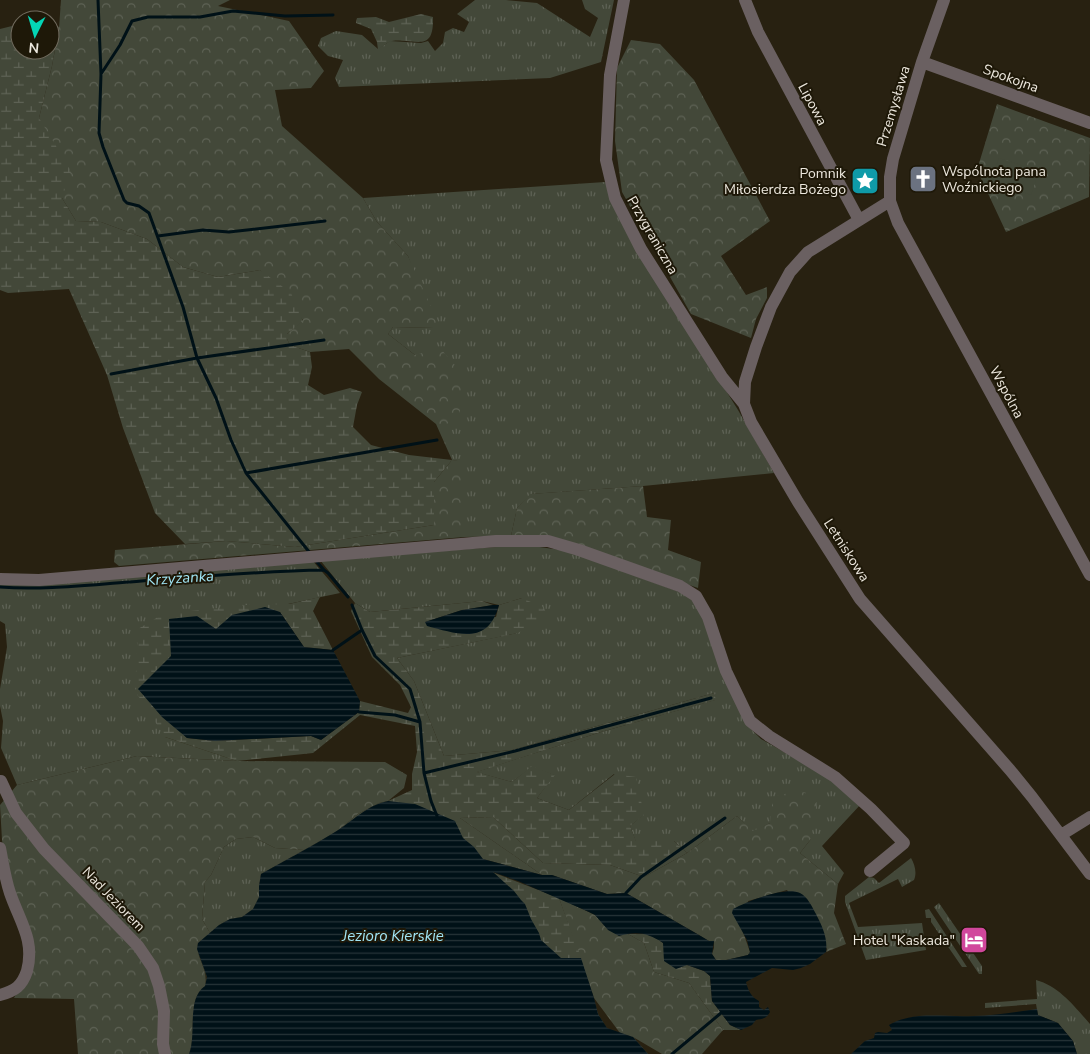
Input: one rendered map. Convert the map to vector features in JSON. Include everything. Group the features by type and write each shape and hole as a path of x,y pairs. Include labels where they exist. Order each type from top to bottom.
{"street":[{"name":"Przygraniczna","path":"624,0 610,76 606,160 614,198 641,249 722,377 744,404"},
{"name":"Lipowa","path":"746,0 758,32 859,220"},
{"name":"Przemysława","path":"898,223 890,201 890,177 893,159 922,62 944,0"},
{"name":"Spokojna","path":"922,62 1090,123"},
{"name":"Letniskowa","path":"890,201 808,252 790,272 772,307 756,347 744,382 744,404 751,422 798,502 860,598 1010,770 1090,874"},
{"name":"Wspólna","path":"898,223 1090,575"},
{"path":"0,579 38,580 496,541 548,541 579,550 680,586 696,596 708,617 726,671 750,721 769,736 835,777 871,809 904,843 870,871"},
{"name":"Nad Jeziorem","path":"0,781 16,813 44,849 138,946 153,968 164,1010 163,1044 165,1054"},
{"path":"1061,835 1090,817"},
{"path":"0,848 5,878 12,900 25,928 30,951 22,983 16,990 0,995"}],"green space":[{"path":"61,0 230,0 218,6 289,21 324,71 311,88 275,90 282,126 363,198 377,222 408,256 438,322 434,328 393,327 388,334 415,355 440,348 460,371 464,396 457,421 436,424 379,379 349,349 310,352 290,345 287,334 303,320 260,270 218,277 183,267 147,239 101,222 76,221 62,198 39,118 53,60 60,60"},
{"path":"475,0 537,3 590,37 598,18 585,9 582,0 614,0 601,62 550,78 339,87 335,78 343,60 328,56 318,46 321,38 336,31 362,35 378,49 390,41 421,43 428,41 435,51 443,43 445,32 453,28 464,32 469,22 457,14"},
{"path":"421,14 433,17 433,29 427,40 422,42 392,41 386,43 378,50 377,42 371,29 356,23 357,18 376,17 389,22"},
{"path":"10,26 10,60 53,60 39,118 71,171 62,198 76,221 101,222 147,239 183,267 218,277 260,270 291,293 303,321 287,334 287,339 290,345 310,352 312,367 308,385 324,395 350,388 362,392 357,405 353,427 371,445 409,455 452,460 434,482 434,525 295,547 226,541 185,544 155,513 123,428 107,375 69,289 8,293 0,290 0,29"},
{"path":"631,40 660,44 694,80 770,221 721,256 746,295 767,287 767,298 756,319 751,338 691,314 622,192 615,141 617,68"},
{"path":"997,104 1090,138 1089,197 1006,232 977,170"},
{"path":"999,158 1039,171 1031,195 991,181"},
{"path":"605,182 642,256 738,410 774,473 643,486 531,494 517,508 511,536 464,537 464,462 452,460 436,424 446,424 415,355 388,334 393,327 434,328 408,256 377,222 363,198"},
{"path":"452,460 464,461 464,537 119,566 114,562 115,550 226,541 295,547 434,525 434,482"},
{"path":"643,486 647,517 671,520 668,550 701,562 698,588 623,562 511,536 517,508 530,494"},
{"path":"525,545 568,551 693,597 705,618 746,724 761,739 826,776 861,804 822,846 844,873 838,884 800,853 811,839 770,823 753,832 737,816 687,853 674,841 636,842 630,826 643,815 641,806 614,774 569,810 537,798 554,775 532,767 512,782 476,772 601,732 715,700 714,693 512,750 444,756 414,681 397,658 517,633 522,598 499,605 482,601 370,612 355,603 320,560"},
{"path":"312,560 340,593 288,604 165,737 237,761 137,756 17,785 1,748 3,721 0,706 0,689 7,647 5,624 0,621 0,582"},
{"name":"Jezioro Kierskie","path":"320,597 313,611 333,650 304,647 280,612 232,615 215,630 169,620 171,656 138,689 187,738 215,741 311,736 321,740 359,712 360,701 408,713 411,707 400,685 372,657 351,611 355,603 370,612 482,601 493,605 462,610 425,622 496,617 499,605 522,598 544,608 547,615 518,633 397,658 414,681 444,756 512,750 714,693 716,700 601,732 477,772 512,782 532,766 555,775 537,798 569,810 615,774 636,777 644,815 630,826 636,841 674,841 687,853 644,877 610,865 543,863 493,817 460,818 542,875 483,859 492,872 559,898 583,963 598,1014 607,1029 633,1037 648,1054 189,1054 196,999 199,992 205,986 207,977 197,949 198,943 219,925 230,919 242,917 253,909 259,897 261,874 336,832 358,814 379,803 412,790 412,774 417,752 415,726 360,715 313,753 237,761 165,737 135,691 138,629 163,614 246,605 289,604"},
{"path":"137,756 237,761 385,762 407,775 404,788 388,801 379,803 358,814 336,832 304,850 275,848 253,837 236,839 224,847 211,875 205,882 202,919 210,933 198,943 198,954 206,980 205,986 199,992 196,999 189,1054 78,1054 74,999 14,998 31,964 7,876 0,805 17,785"},
{"path":"800,790 817,801 811,839 800,853 838,884 834,913 846,944 826,952 827,949 787,890 748,901 743,932 750,952 748,955 726,960 716,960 712,954 714,941 709,941 626,893 607,894 552,875 542,875 460,818 493,817 543,863 610,865 644,877 687,853 737,816 753,831 770,823 773,797"},
{"path":"253,837 275,848 304,850 261,874 259,897 253,909 242,917 230,919 219,925 210,933 202,919 205,882 211,875 224,847 236,839"},
{"path":"911,858 915,869 914,880 902,887 898,879 849,903 858,927 922,923 926,950 866,960 845,902 845,896 869,877 874,878 879,883"},
{"path":"559,898 595,915 608,929 628,934 644,943 654,972 689,983 723,1030 702,1054 662,1054 633,1037 620,1033 594,998"},
{"path":"939,903 982,966 982,974 979,974 934,907"},
{"path":"929,909 967,967 962,967 931,922 931,918 926,918 925,910"},
{"path":"628,934 650,934 687,965 704,971 710,976 712,1001 730,1025 741,1030 723,1030 689,983 654,972 644,943"},
{"path":"1036,980 1059,992 1090,1024 1090,1054 1077,1054 1073,1041 1058,1023 1038,1015 1036,1004 985,1008 985,1003 1037,999"}],"water":[{"path":"499,605 494,618 480,632 461,634 450,632 427,626 425,622 462,610"},
{"path":"265,607 280,612 304,647 333,650 360,701 359,712 321,740 311,736 215,741 187,738 162,717 138,689 171,656 169,619 197,616 216,629 232,615"},
{"name":"Jezioro Kierskie","path":"388,801 415,804 455,821 463,838 474,847 483,859 542,875 552,875 607,894 626,893 709,941 714,941 712,954 716,960 726,960 748,955 750,952 747,940 732,913 733,909 747,902 776,893 794,891 800,893 810,902 820,923 825,937 826,952 801,968 793,970 772,968 746,982 750,993 759,1001 759,1007 764,1010 768,1007 770,1012 763,1019 756,1020 752,1025 741,1030 730,1025 712,1001 710,976 704,971 687,965 676,969 664,961 663,943 642,934 619,936 608,930 595,915 493,872 525,904 541,940 561,958 581,958 598,1014 607,1028 633,1037 648,1054 189,1054 196,999 199,992 205,986 207,977 197,949 198,943 219,925 230,919 242,917 253,909 259,897 261,874 326,838 373,806"},
{"path":"1037,1009 1038,1015 1058,1023 1073,1041 1077,1054 851,1054 865,1041 874,1038 875,1033 887,1033 892,1030 889,1025 899,1020 919,1016 982,1016"}],"waterway":[{"path":"98,0 101,74 99,133 103,147 124,200 127,203 139,206 149,213 183,307 197,358 216,398 231,440 246,473 310,553"},
{"path":"101,74 120,45 132,21 148,17 200,17 233,11 285,16 333,15"},
{"path":"158,236 203,230 229,232 325,221"},
{"path":"111,374 197,358 324,340"},
{"path":"246,473 437,440"},
{"path":"317,562 324,570"},
{"name":"Krzyżanka","path":"0,587 65,587 251,573 324,570 348,597"},
{"name":"Krzyżanka","path":"352,605 375,656 410,689 420,722 424,773 437,816"},
{"path":"333,650 362,630"},
{"path":"424,773 515,751 711,698"},
{"path":"359,712 395,715 420,722"},
{"path":"626,893 641,877 725,818"},
{"path":"672,1054 721,1013"}],"place":[{"name":"Wspólnota pana Woźnickiego","path":"923,179"},
{"name":"Pomnik Miłosierdza Bożego","path":"865,181"},
{"name":"Hotel \"Kaskada\"","path":"974,940"}]}
